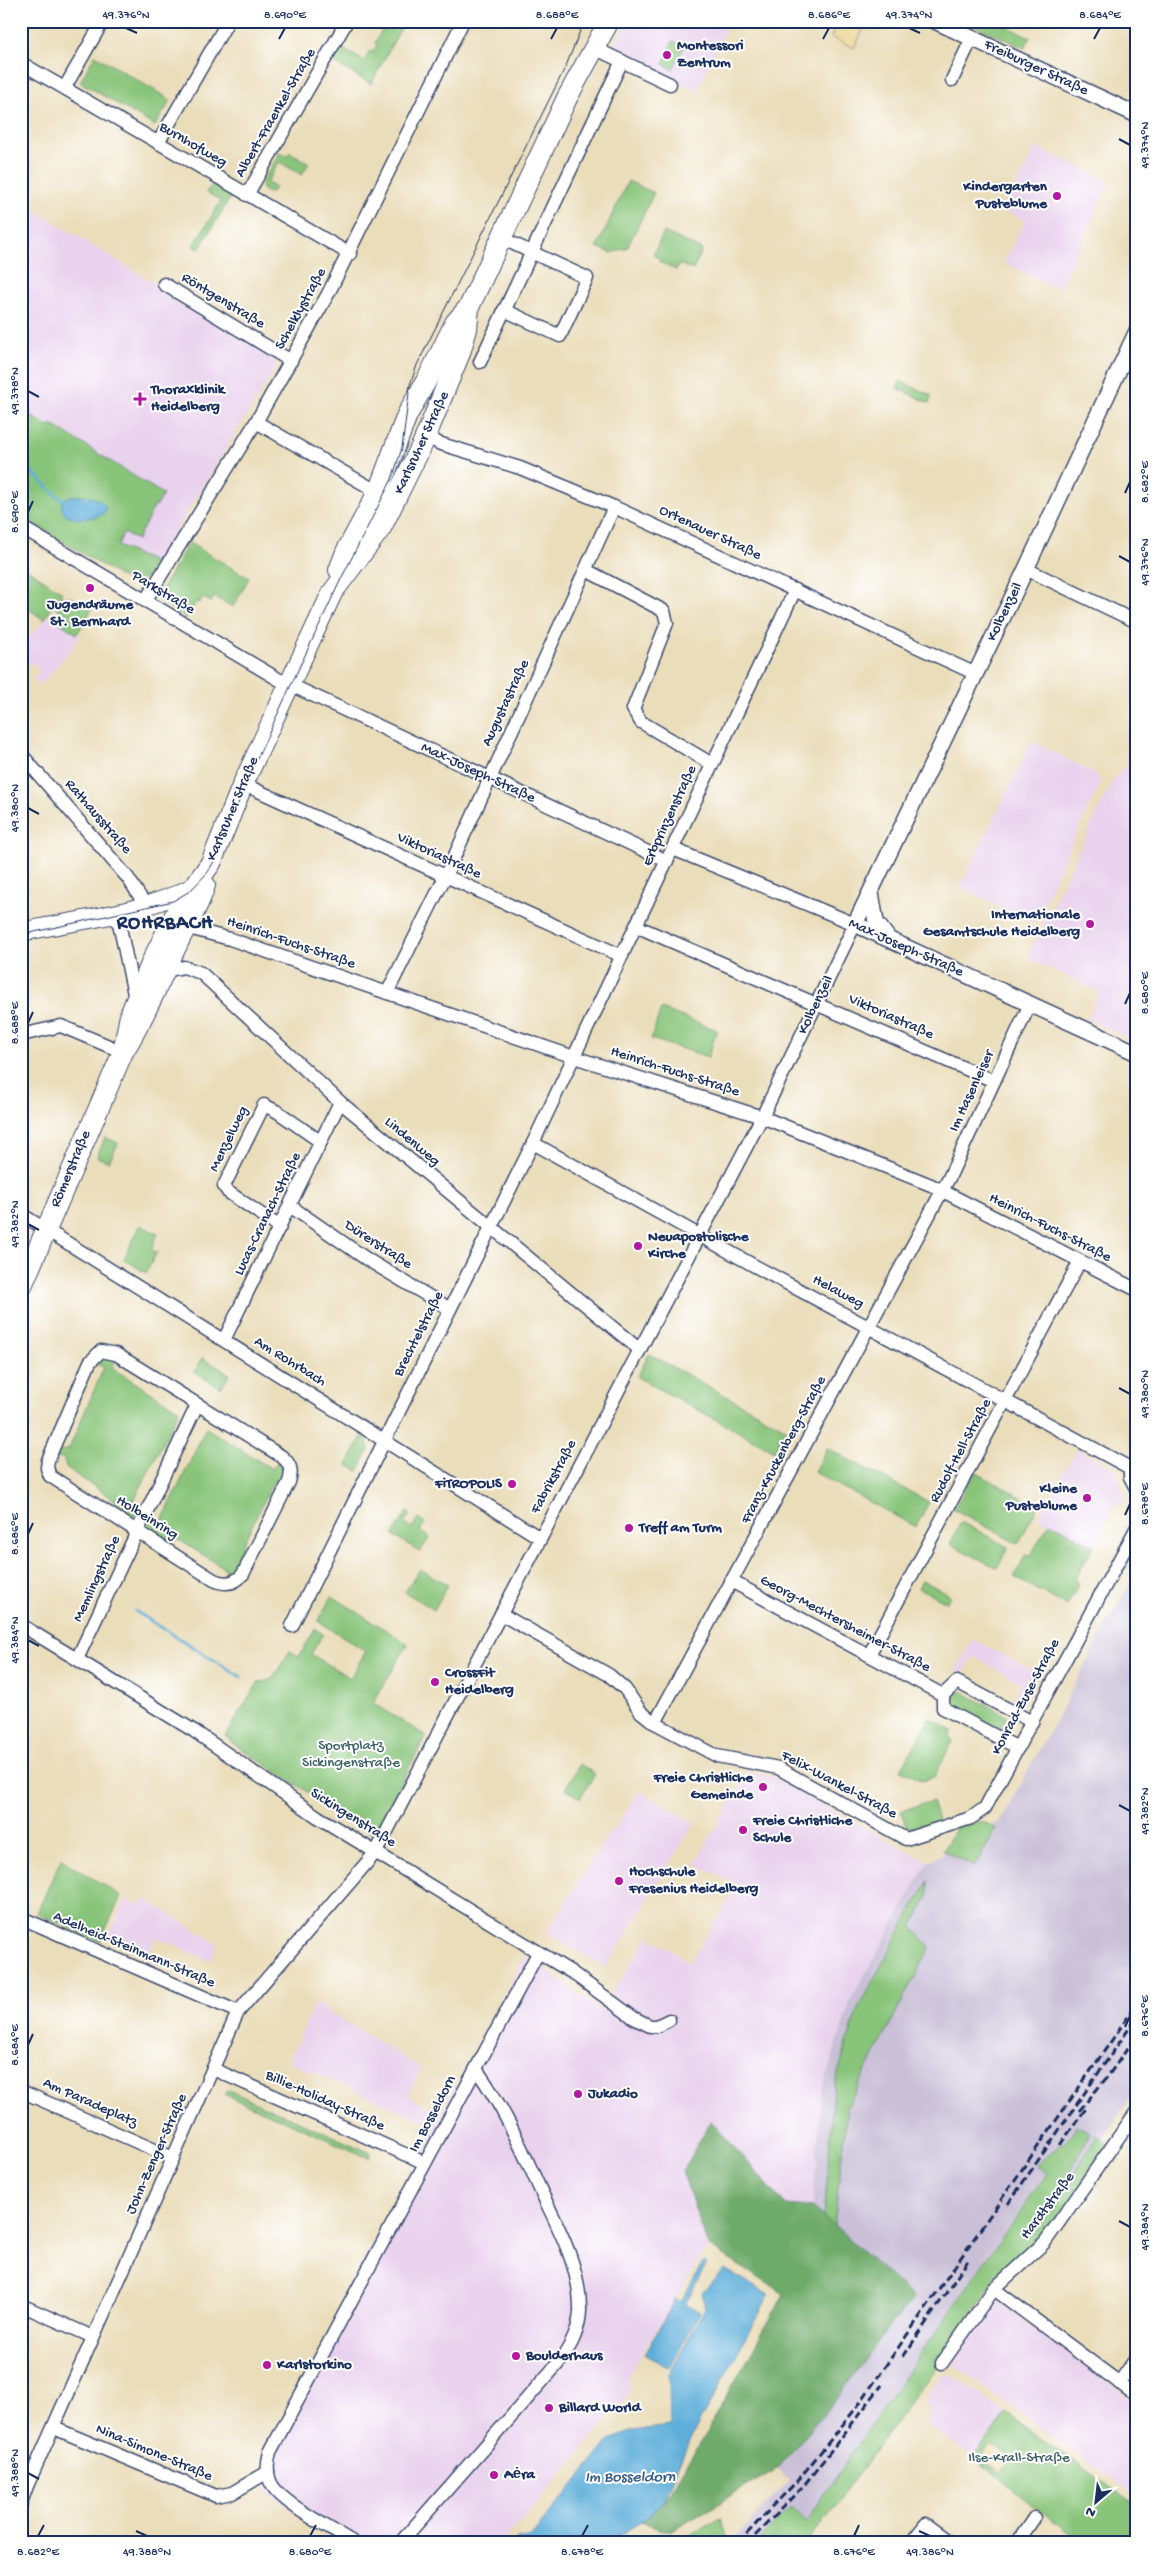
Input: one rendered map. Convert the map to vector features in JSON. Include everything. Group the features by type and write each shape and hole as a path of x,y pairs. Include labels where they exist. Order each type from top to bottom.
{"main road":[{"name":"Karlsruher Straße","path":"567,98 594,21"},
{"name":"Karlsruher Straße","path":"21,932 146,906 171,898 192,887 211,863 243,784 332,593 346,552 378,492 401,427 430,376 455,323 469,307 567,98 609,21"},
{"name":"Karlsruher Straße","path":"332,593 381,528 427,435 460,353 467,330 469,307"},
{"path":"427,435 423,425 426,401 431,387 430,376"},
{"name":"Römerstraße","path":"21,1288 123,1052 142,1021 202,897 211,863"},
{"name":"Römerstraße","path":"123,1052 130,1016 136,1001 168,929 192,887"}],"street":[{"path":"65,87 104,21"},
{"path":"158,143 228,21"},
{"name":"Albert-Fraenkel-Straße","path":"247,195 347,21"},
{"name":"Schelklystraße","path":"145,601 256,422 350,254 464,21"},
{"name":"Freiburger Straße","path":"935,21 1137,115"},
{"path":"952,80 972,38"},
{"path":"594,48 670,84"},
{"path":"480,362 622,61"},
{"name":"Burnhofweg","path":"21,63 350,254"},
{"path":"501,238 587,278 560,336 504,310"},
{"name":"Röntgenstraße","path":"164,284 291,361"},
{"name":"Kolbenzeil","path":"762,1117 1133,350 1137,330"},
{"path":"256,422 378,492"},
{"name":"Ortenauer Straße","path":"427,435 438,442 520,468 614,507 976,674"},
{"name":"Augustastraße","path":"387,992 445,877 614,507"},
{"name":"Parkstraße","path":"21,527 289,684"},
{"path":"586,570 664,611 667,623 632,709 640,722 712,764"},
{"path":"1026,570 1137,622"},
{"name":"Erbprinzenstraße","path":"574,1056 795,590"},
{"name":"Max-Joseph-Straße","path":"289,684 667,861"},
{"name":"Rathausstraße","path":"21,754 128,878 146,906"},
{"name":"Viktoriastraße","path":"243,784 622,956"},
{"name":"Max-Joseph-Straße","path":"673,849 855,924 1137,1054"},
{"path":"871,893 876,922 888,939"},
{"path":"109,914 119,923 136,1001"},
{"name":"Viktoriastraße","path":"636,926 817,1002 994,1081"},
{"name":"Heinrich-Fuchs-Straße","path":"186,927 230,939 574,1056 762,1117 899,1171 1137,1290"},
{"name":"Lindenweg","path":"165,971 184,968 201,973 340,1102 490,1228 640,1350"},
{"name":"Im Hasenleiser","path":"942,1191 1030,1004"},
{"path":"21,1035 61,1026 123,1052"},
{"name":"Brechtelstraße","path":"292,1626 533,1143 574,1056"},
{"name":"Lucas-Cranach-Straße","path":"224,1340 340,1102"},
{"name":"Menzelweg","path":"280,1227 228,1192 224,1186 264,1105 278,1112 321,1142"},
{"name":"Fabrikstraße","path":"376,1852 762,1117"},
{"name":"Helaweg","path":"533,1143 700,1236 1005,1401 1133,1465"},
{"name":"Franz-Kruckenberg-Straße","path":"654,1723 942,1191"},
{"name":"Dürerstraße","path":"290,1206 368,1260 450,1309"},
{"name":"Am Rohrbach","path":"21,1214 540,1538"},
{"name":"Rudolf-Hell-Straße","path":"869,1655 1080,1261"},
{"name":"Holbeinring","path":"101,1352 116,1354 197,1405 287,1461 292,1470 290,1482 243,1574 236,1581 230,1583 214,1580 55,1480 47,1468 90,1362 101,1352"},
{"name":"Memlingstraße","path":"76,1659 197,1405"},
{"path":"1133,1465 1130,1477 1137,1490"},
{"name":"Konrad-Zuse-Straße","path":"906,1839 971,1818 985,1808 1137,1527"},
{"name":"Georg-Mechtersheimer-Straße","path":"731,1581 943,1695"},
{"name":"Felix-Wankel-Straße","path":"501,1614 609,1675 625,1689 641,1712 654,1723 717,1756 778,1768 906,1839"},
{"name":"Sickingenstraße","path":"21,1625 194,1731 312,1812 571,1972 610,2003 643,2023 657,2026 669,2020"},
{"path":"1018,1748 943,1708 943,1695 957,1682 1032,1722"},
{"name":"John-Zenger-Straße","path":"21,2503 24,2484 54,2428 238,2012 376,1852"},
{"name":"Adelheid-Steinmann-Straße","path":"21,1926 24,1919 238,2012"},
{"name":"Im Bosseldorn","path":"268,2472 268,2459 274,2442 538,1953"},
{"name":"Billie-Holiday-Straße","path":"212,2069 425,2163"},
{"name":"Im Bosseldorn","path":"400,2543 561,2360 574,2339 579,2320 580,2299 565,2244 496,2096 476,2069"},
{"name":"Am Paradeplatz","path":"21,2091 173,2158"},
{"name":"Hardtstraße","path":"942,2363 994,2289 1045,2242 1137,2111"},
{"path":"994,2289 1137,2396"},
{"path":"21,2305 93,2337"},
{"path":"1119,2383 1137,2358"},
{"name":"Nina-Simone-Straße","path":"54,2428 216,2496 232,2493 268,2472"},
{"path":"268,2472 272,2485 282,2497 354,2543"},
{"path":"1017,2543 1034,2518"},
{"path":"911,2543 926,2524 952,2543"}],"shaded area":[{"name":"Montessori Zentrum","path":"626,21 730,21 697,91 612,51"},
{"name":"Kindergarten Pusteblume","path":"1036,147 1110,182 1059,289 1004,263 1025,220 1004,211"},
{"name":"Thoraxklinik Heidelberg","path":"21,202 273,355 277,366 147,577 138,584 134,585 21,516"},
{"path":"48,616 80,635 74,646 40,686 33,678 38,674 38,668 21,656 21,647"},
{"path":"1032,741 1093,772 1101,782 1034,923 960,887"},
{"name":"Internationale Gesamtschule Heidelberg","path":"1137,765 1137,1043 1087,1019 1100,992 1027,958 1113,780 1122,769"},
{"name":"Kleine Pusteblume","path":"1077,1449 1117,1470 1120,1486 1126,1496 1123,1503 1118,1501 1094,1546 1038,1518"},
{"path":"1137,1569 1137,2087 1071,2189 1046,2173 873,2421 807,2521 790,2508 755,2543 729,2543 789,2481 777,2469 840,2394 888,2328 913,2298 813,2207 821,2093 851,1999 928,1862 1001,1821"},
{"path":"973,1639 1033,1671 1016,1704 1011,1702 1021,1683 973,1657 962,1676 955,1671"},
{"path":"748,1772 775,1777 780,1782 928,1862 851,1999 821,2093 813,2207 785,2205 711,2122 682,2171 708,2246 629,2375 630,2393 502,2543 340,2543 269,2493 262,2471 378,2231 526,1955 601,2010 649,1936 690,1962 738,1885 695,1863"},
{"name":"Hochschule Fresenius Heidelberg","path":"639,1790 695,1823 606,1968 547,1933 612,1828 615,1830"},
{"path":"126,1899 139,1906 145,1899 218,1944 210,1961 156,1937 148,1958 107,1939"},
{"path":"315,2003 421,2068 408,2096 437,2111 431,2124 289,2062"},
{"path":"997,2300 1137,2404 1137,2497 955,2366 951,2357 987,2305"},
{"path":"950,2374 1006,2414 974,2458 928,2425 930,2408 923,2402 941,2375"}],"green space":[{"path":"390,21 402,26 371,84 333,62 341,48 364,61 370,51 373,52 377,44 375,43 386,23"},
{"path":"963,21 995,21 1030,37 1025,48"},
{"path":"673,41 684,47 673,69 663,64"},
{"path":"95,55 171,100 155,126 80,82"},
{"path":"280,152 287,156 290,152 309,163 302,175 279,162 267,183 275,187 271,194 263,190 261,185"},
{"path":"628,181 654,193 627,248 611,253 597,247"},
{"path":"213,184 232,195 199,249 193,246 221,201 206,192"},
{"path":"664,232 702,250 693,270 679,264 676,270 659,262 660,259 653,255"},
{"path":"900,381 932,396 929,403 897,388"},
{"path":"21,410 49,427 51,424 163,494 157,506 155,505 137,540 123,533 118,546 156,563 147,577 134,585 21,516"},
{"path":"189,543 249,578 233,607 214,597 211,602 203,598 200,603 197,601 186,618 156,599"},
{"path":"21,565 62,592 60,595 67,599 68,596 92,609 77,634 60,623 66,613 53,606 44,620 23,605 26,599 21,596"},
{"path":"661,1009 717,1030 708,1057 651,1039"},
{"path":"105,1137 118,1143 109,1162 97,1157"},
{"path":"140,1225 158,1234 151,1250 157,1252 146,1273 124,1259"},
{"path":"649,1354 787,1429 774,1451 637,1377"},
{"path":"103,1356 116,1359 112,1368 179,1410 131,1507 139,1512 137,1516 130,1517 115,1509 114,1499 67,1469 63,1457 54,1460 57,1452 69,1449 104,1367 95,1364"},
{"path":"202,1358 230,1374 221,1388 194,1372"},
{"path":"206,1428 272,1469 278,1461 286,1466 284,1479 274,1481 235,1560 240,1571 228,1577 223,1576 226,1569 179,1540 165,1542 149,1532 147,1527 151,1519 161,1523"},
{"path":"362,1437 367,1440 369,1450 358,1471 347,1465"},
{"path":"827,1448 929,1502 916,1527 814,1472"},
{"path":"975,1472 1038,1506 1018,1544 954,1509"},
{"path":"407,1512 410,1514 404,1523 412,1528 418,1518 425,1523 420,1531 430,1537 420,1552 393,1535"},
{"path":"961,1522 1008,1547 997,1568 950,1544"},
{"path":"1050,1522 1094,1546 1074,1580 1079,1583 1067,1606 1014,1577 1026,1554 1030,1556"},
{"path":"420,1569 448,1585 434,1610 405,1592"},
{"path":"922,1580 950,1595 947,1602 918,1588"},
{"name":"Sportplatz Sickingenstraße","path":"332,1596 408,1644 373,1703 426,1736 373,1835 231,1742 232,1740 225,1736 258,1683 272,1679 290,1651 299,1657 315,1629 323,1634 311,1654 350,1678 366,1651 318,1621"},
{"path":"955,1688 1007,1716 998,1733 946,1705"},
{"path":"930,1718 953,1731 949,1738 953,1740 934,1777 922,1781 901,1770"},
{"path":"580,1764 595,1774 580,1798 565,1789"},
{"path":"932,1801 938,1821 907,1830 901,1811"},
{"path":"982,1821 997,1829 974,1867 943,1850 956,1828"},
{"path":"61,1859 121,1896 100,1942 37,1913"},
{"path":"928,1881 928,1897 912,1926 930,1948 847,2107 834,2226 824,2218 834,2086 858,2008"},
{"path":"228,2090 371,2153 369,2158 224,2094"},
{"path":"711,2121 785,2205 813,2207 914,2298 888,2328 840,2394 777,2469 670,2531 641,2522 661,2505 706,2433 784,2294 708,2246 682,2171"},
{"path":"1077,2125 1090,2133 1067,2177 1071,2178 1097,2135 1109,2144 1043,2241 1020,2251 1003,2267 940,2362 808,2543 756,2543 790,2508 807,2521 873,2422 1047,2173 1036,2165 1067,2140"},
{"name":"Ilse-Krall-Straße","path":"1006,2414 1137,2506 1137,2543 1082,2543 974,2458"},
{"path":"721,2517 729,2543 675,2543"}],"sand":[{"path":"838,21 867,22 854,48 831,37"},
{"path":"991,2444 1011,2459 1001,2473 980,2459"}],"water":[{"path":"70,496 97,499 106,511 94,517 77,518 70,516 62,508 63,500"},
{"path":"704,2261 707,2263 685,2304 700,2312 670,2368 645,2355 675,2299 681,2302"},
{"name":"Im Bosseldorn","path":"724,2269 769,2295 689,2441 661,2505 641,2522 606,2543 516,2543 518,2540 531,2537 610,2440 633,2431 670,2426 669,2375 705,2308 702,2293"}],"waterway":[{"path":"21,466 63,500"},
{"path":"135,1611 241,1677"}],"tram line":[{"path":"21,935 173,901 190,891 208,872 222,847 245,785 291,685 341,579 392,479 402,448 410,385 417,365 566,66 584,21"}],"railway":[{"path":"738,2543 799,2479 857,2407 1137,2004"},
{"path":"1008,2204 1137,2017"},
{"path":"1079,2111 1108,2076 1137,2035"},
{"path":"1060,2145 1087,2107"},
{"path":"903,2357 969,2259"},
{"path":"755,2536 805,2484 882,2385"}],"place":[{"name":"Montessori Zentrum","path":"667,55"},
{"name":"Kindergarten Pusteblume","path":"1057,196"},
{"name":"Thoraxklinik Heidelberg","path":"140,399"},
{"name":"Jugendräume St. Bernhard","path":"90,588"},
{"name":"Internationale Gesamtschule Heidelberg","path":"1090,924"},
{"name":"Neuapostolische Kirche","path":"638,1246"},
{"name":"FiTROPOLIS","path":"512,1484"},
{"name":"Kleine Pusteblume","path":"1087,1498"},
{"name":"Treff am Turm","path":"629,1528"},
{"name":"CrossFit Heidelberg","path":"435,1682"},
{"name":"Freie Christliche Gemeinde","path":"763,1787"},
{"name":"Freie Christliche Schule","path":"743,1830"},
{"name":"Hochschule Fresenius Heidelberg","path":"619,1881"},
{"name":"Jukadio","path":"578,2094"},
{"name":"Boulderhaus","path":"516,2356"},
{"name":"Karlstorkino","path":"267,2365"},
{"name":"Billard World","path":"549,2408"},
{"name":"Aėra","path":"494,2475"}],"district":[{"name":"ROHRBACH","path":"165,924"}]}
